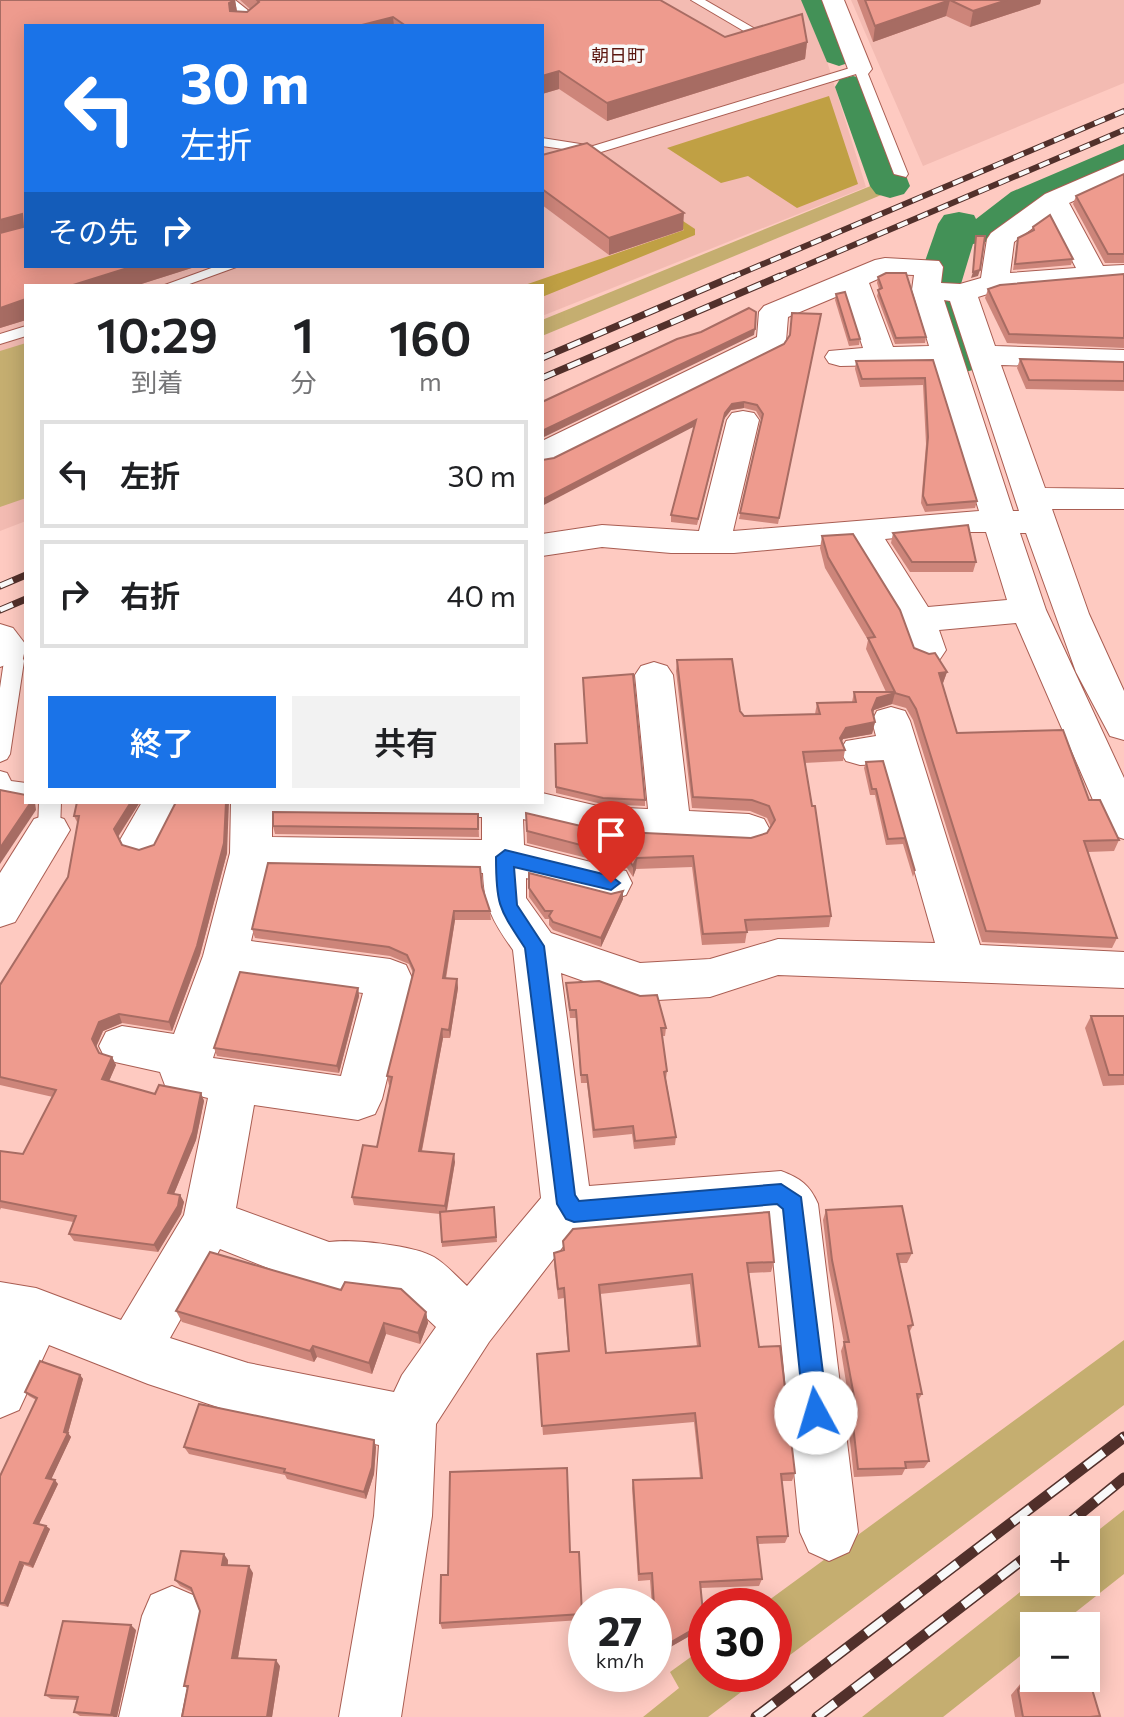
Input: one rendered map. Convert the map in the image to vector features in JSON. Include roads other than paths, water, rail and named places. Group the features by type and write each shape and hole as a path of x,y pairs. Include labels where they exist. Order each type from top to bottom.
{"street":[{"path":"833,0 860,69"},
{"path":"994,283 1001,239 1054,200 1122,172"},
{"path":"1054,200 1094,275"},
{"path":"544,453 771,341 774,312 885,266 929,267 942,292 969,374 999,514 1028,610 1098,714 1124,823"},
{"path":"942,292 994,283 1124,273"},
{"path":"854,279 881,356"},
{"path":"840,357 881,356 969,374 1124,359"},
{"path":"969,374 1035,509 1071,614 1110,672 1098,714"},
{"path":"713,542 732,428"},
{"path":"544,545 602,536 713,542 863,531 1124,499"},
{"path":"863,531 923,635 1028,610"},
{"path":"654,675 675,714 670,824"},
{"path":"883,740 944,837 963,962"},
{"path":"141,840 162,804"},
{"path":"225,956 390,978 358,1099 183,1074 225,956 251,853 251,804"},
{"path":"502,804 505,898 535,946 565,1197 574,1211"},
{"path":"526,804 602,823 749,830"},
{"path":"0,910 50,816"},
{"path":"251,853 505,857 611,883"},
{"path":"535,946 640,982 710,978 778,957 1124,970"},
{"path":"122,1046 190,1057"},
{"path":"134,1350 208,1221 235,1081"},
{"path":"370,1717 403,1516 408,1423 421,1394 470,1324 556,1216 574,1211 781,1194 793,1204 829,1532"},
{"path":"208,1221 329,1267 342,1265 417,1275 470,1324"},
{"path":"0,1391 18,1311 248,1390 408,1423"},
{"path":"150,1717 172,1616"}],"lane":[{"path":"228,0 253,19 239,24"},
{"path":"697,0 763,37"},
{"path":"544,165 860,69 901,174"},
{"path":"544,142 592,149"},
{"path":"175,284 226,268"},
{"path":"0,339 24,332"},
{"path":"0,754 14,661 3,646"},
{"path":"0,779 2,787 24,791"}],"waterway":[{"path":"818,0 839,55"},
{"path":"853,87 890,186"},
{"path":"957,234 988,230 1025,201 1124,156"},
{"path":"959,224 939,284 961,359"}],"railway":[{"path":"730,278 1124,111"},
{"path":"776,278 1124,130"},
{"path":"544,357 734,276"},
{"path":"544,377 780,276"},
{"path":"0,586 24,576"},
{"path":"0,610 24,600"},
{"path":"756,1717 1124,1437"},
{"path":"1077,1516 1124,1478"},
{"path":"817,1717 1020,1562"}],"district":[{"name":"朝日町","path":"618,55"}]}
